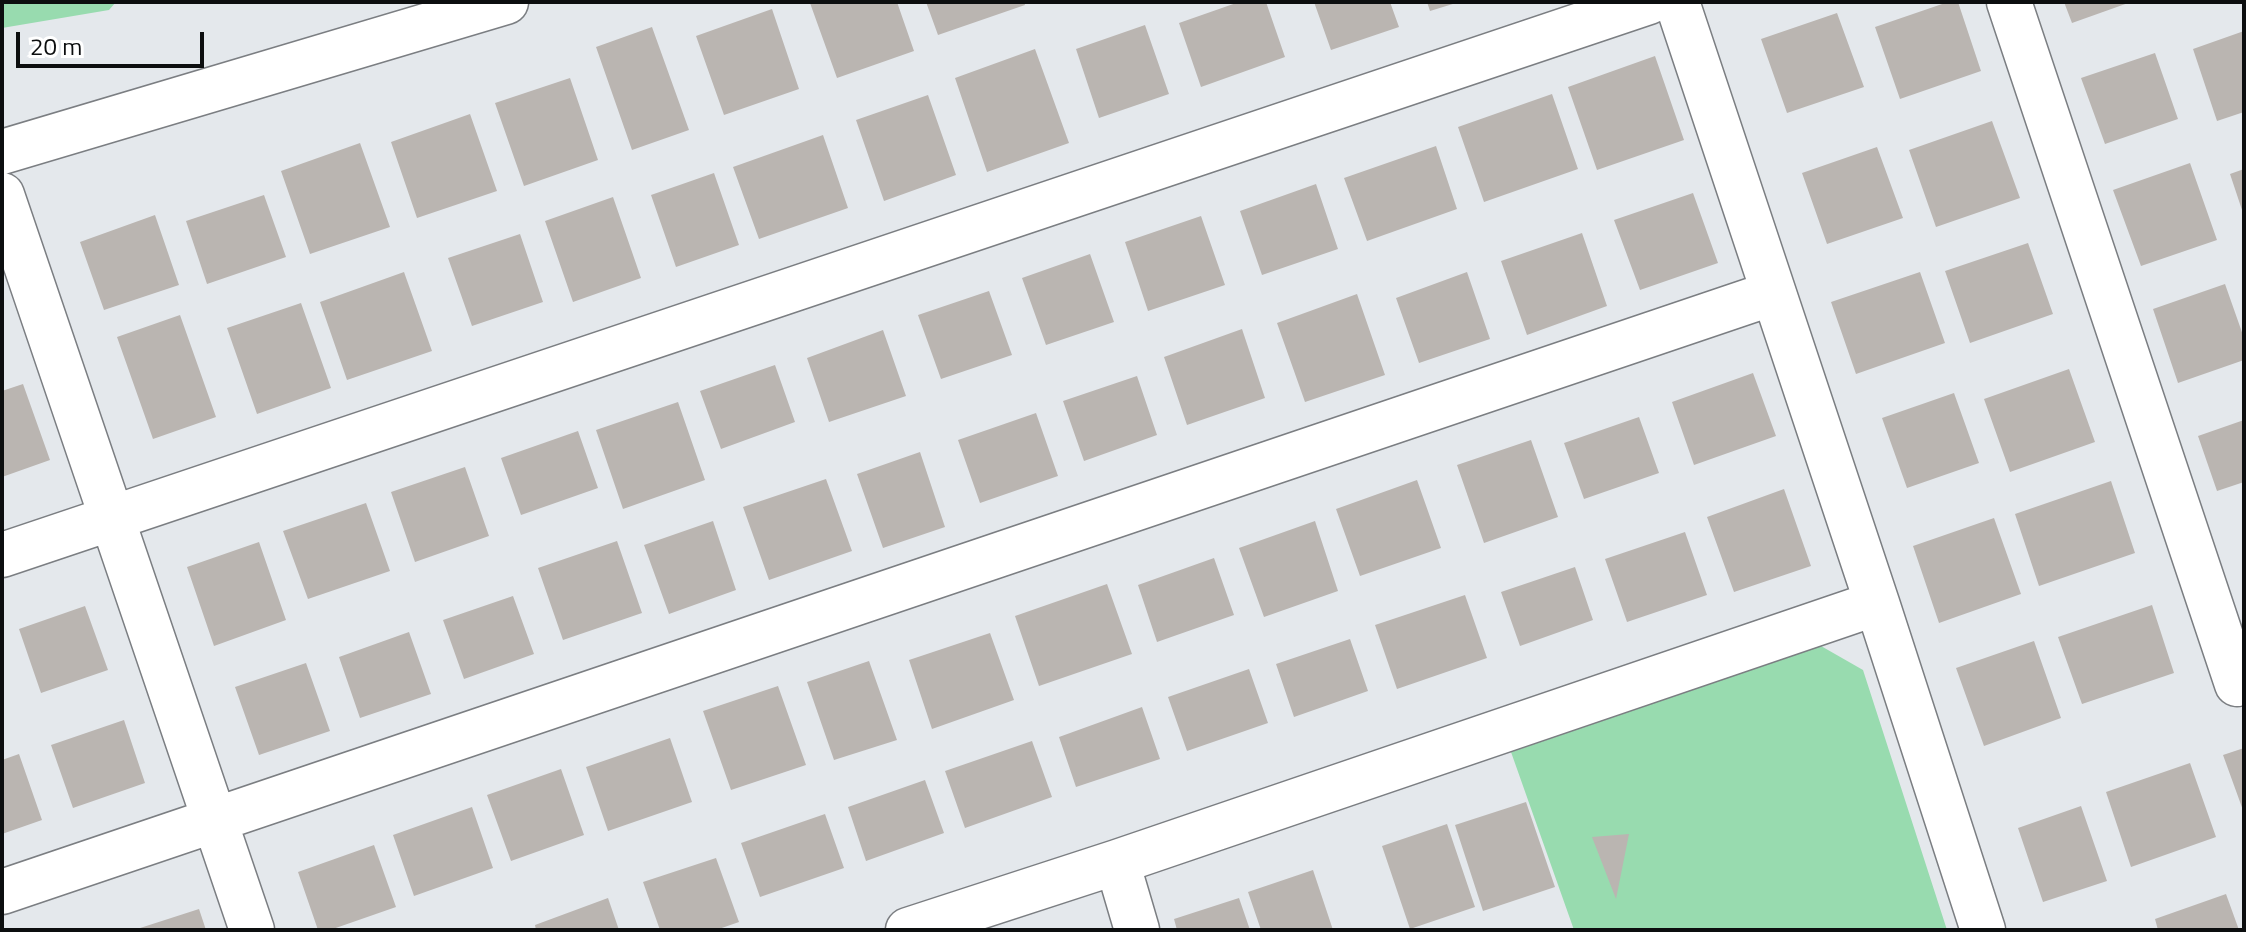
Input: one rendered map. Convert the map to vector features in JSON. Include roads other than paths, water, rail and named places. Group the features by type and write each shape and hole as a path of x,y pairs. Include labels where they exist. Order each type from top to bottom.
{"street":[{"path":"2,152 506,2"},
{"path":"2,555 1649,2"},
{"path":"1677,2 1983,930"},
{"path":"2009,2 2237,684 2244,682"},
{"path":"2,195 252,930"},
{"path":"2,892 1773,293"},
{"path":"908,930 1877,603"},
{"path":"1117,862 1137,930"}]}
